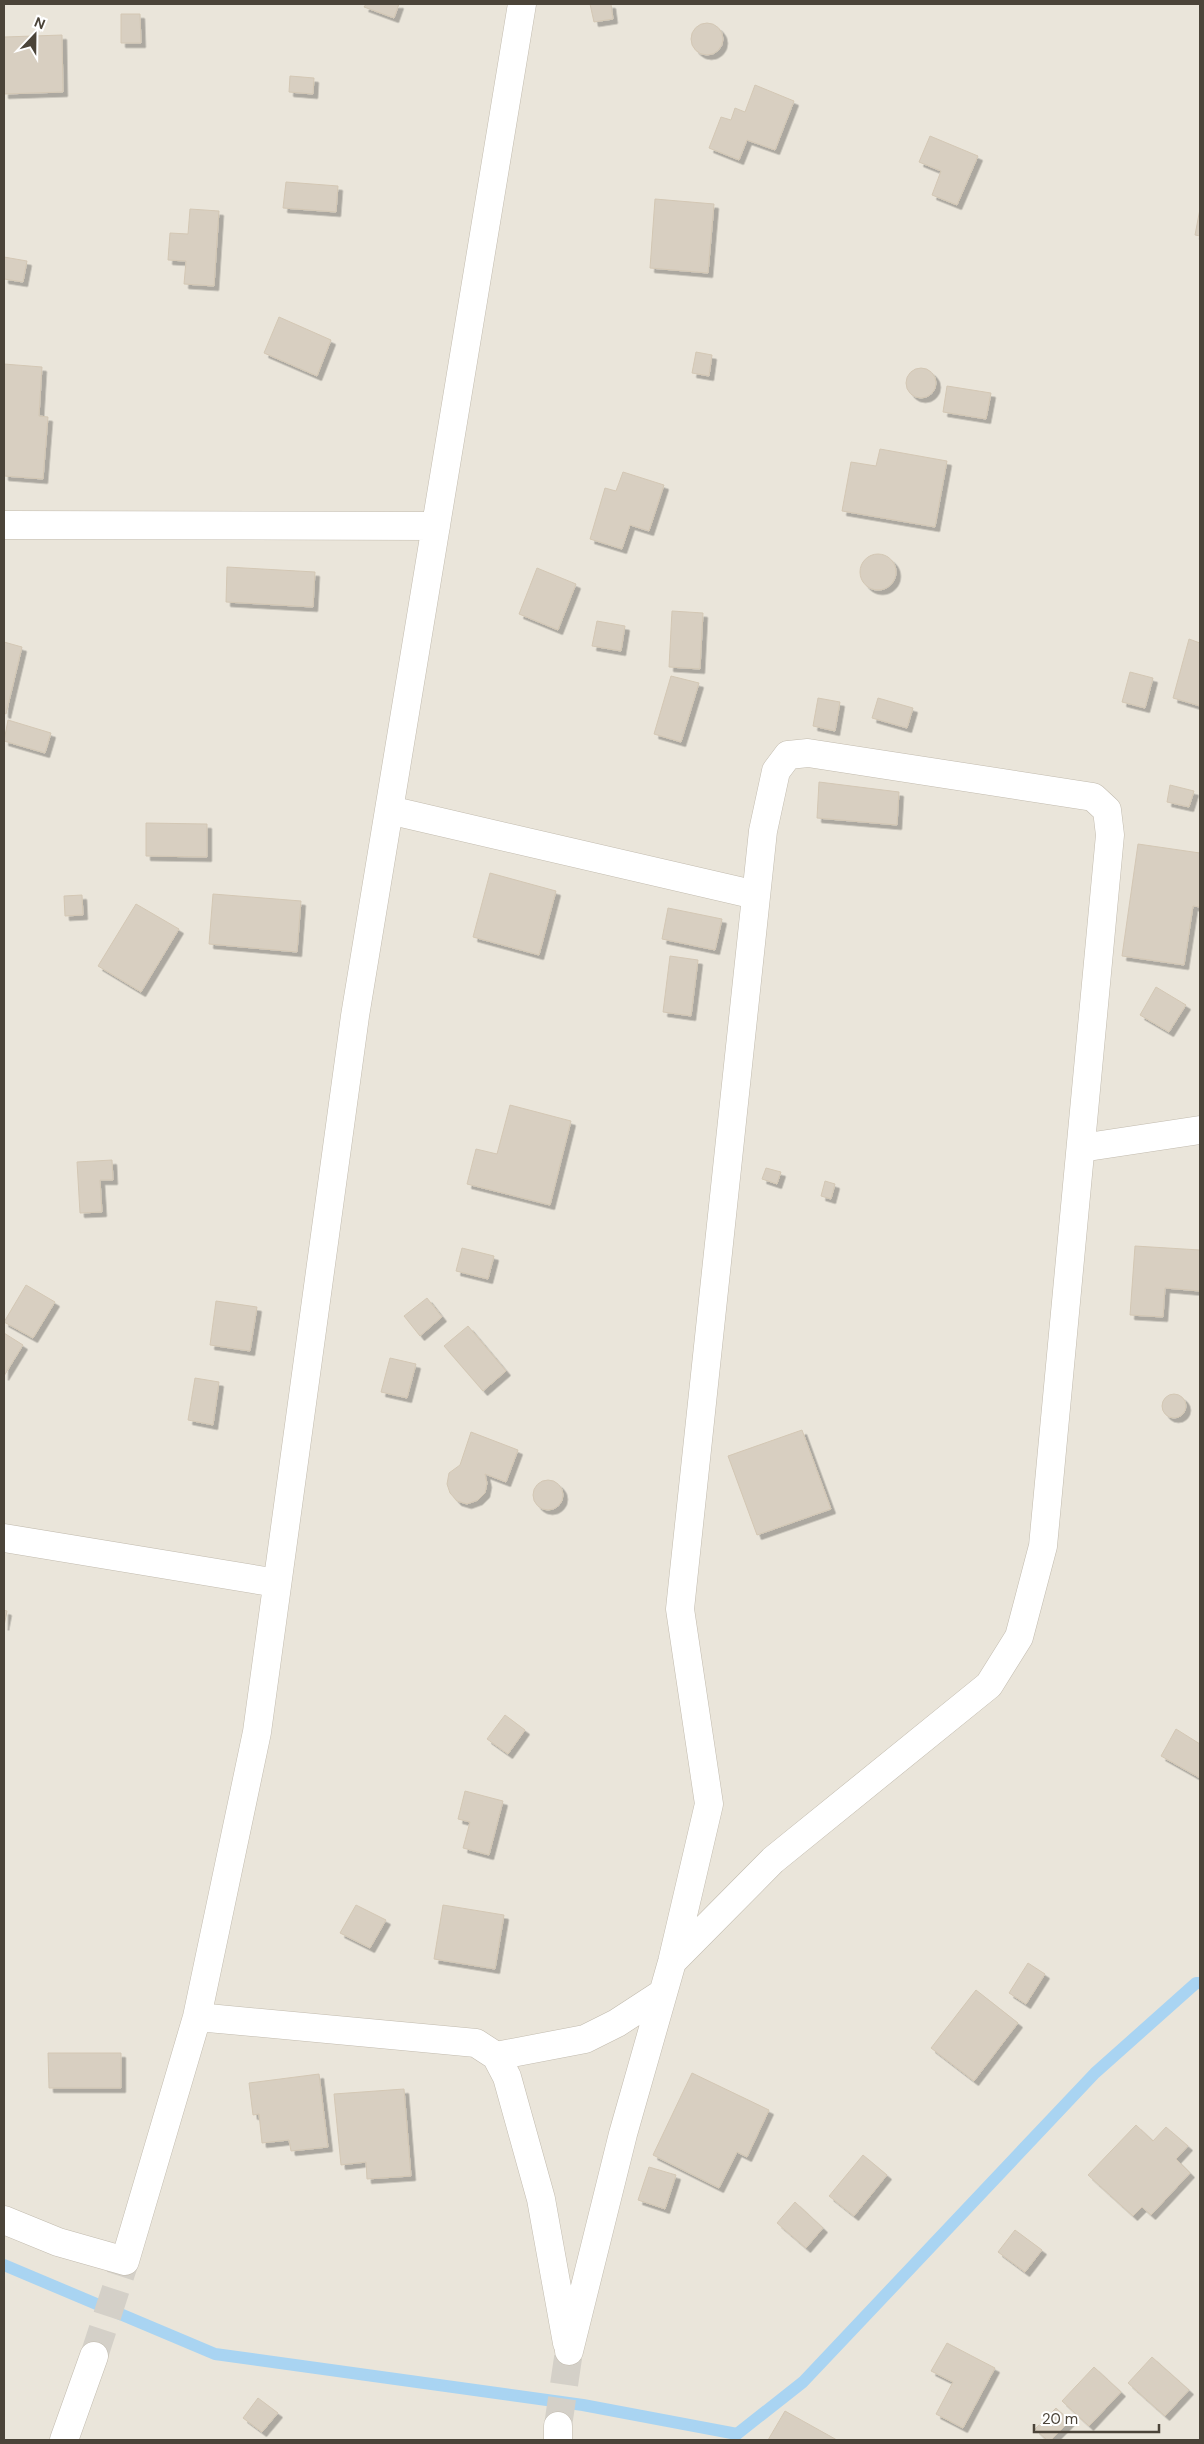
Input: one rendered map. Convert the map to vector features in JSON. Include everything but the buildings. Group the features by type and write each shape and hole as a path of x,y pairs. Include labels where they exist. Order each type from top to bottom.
{"street":[{"path":"4,2220 58,2242 125,2261 197,2017 257,1732 355,1016 522,4"},
{"path":"4,525 436,526"},
{"path":"197,2017 476,2042 496,2056 507,2077 541,2199 569,2351 624,2134 672,1962 709,1804 680,1609 763,831 776,772 788,756 808,753 1093,797 1107,810 1110,835 1043,1546 1020,1637 989,1685 773,1860 672,1962"},
{"path":"390,810 756,895"},
{"path":"1081,1148 1200,1130"},
{"path":"4,1538 277,1583"},
{"path":"496,2056 586,2039 617,2023 663,1993"},
{"path":"64,2440 94,2356"}],"shaded area":[{"path":"4,4 1200,4 1200,2440 4,2440"}],"waterway":[{"path":"4,2265 215,2354 583,2405 737,2434 803,2382 1095,2073 1196,1983 1200,1983"}],"tunnel":[{"path":"94,2356 125,2261"},
{"path":"558,2426 569,2351"}]}
